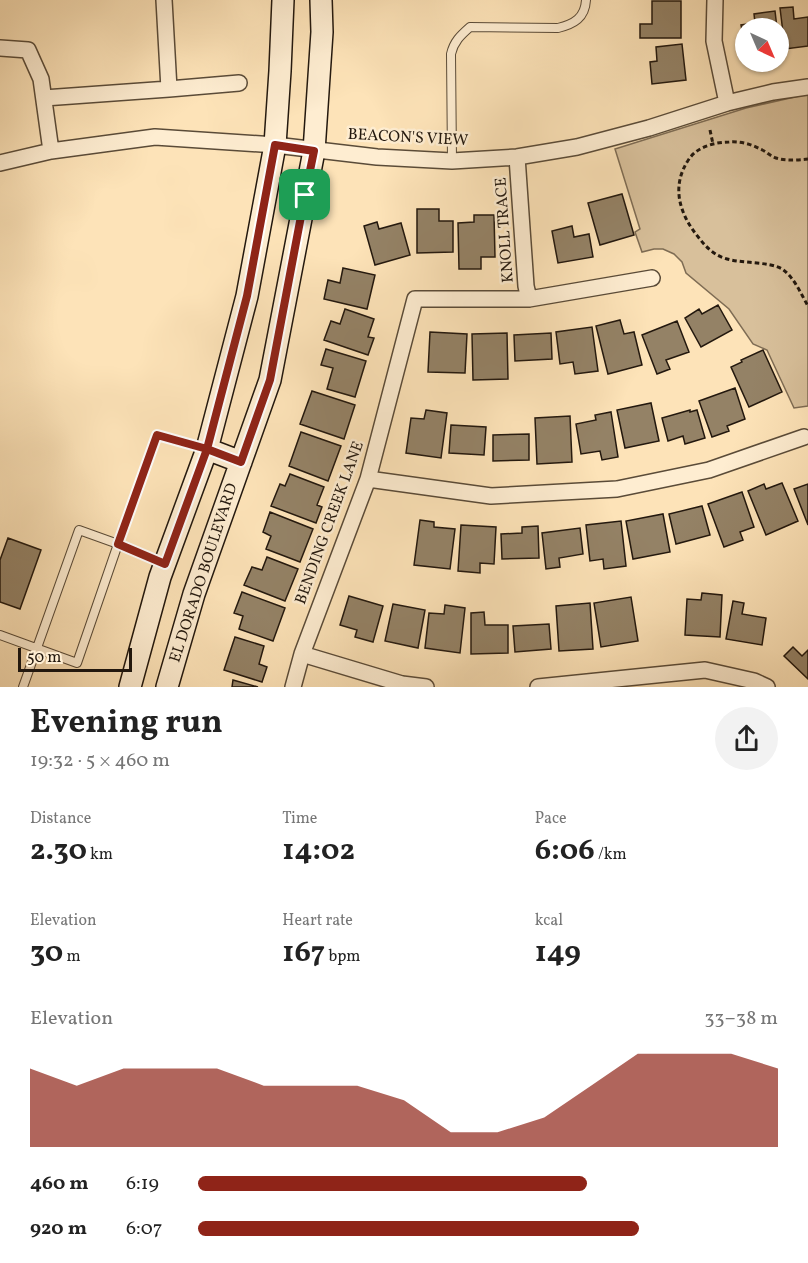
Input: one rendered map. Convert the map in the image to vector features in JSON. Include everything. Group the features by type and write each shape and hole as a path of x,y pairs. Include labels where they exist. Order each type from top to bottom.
{"main road":[{"path":"130,687 165,564 207,449 247,296 275,145 283,0"},
{"name":"EL DORADO BOULEVARD","path":"167,687 194,594 270,380 314,151 322,32 321,0"},
{"path":"207,449 241,462"}],"street":[{"path":"164,0 169,88"},
{"path":"715,0 714,41 727,104"},
{"path":"0,48 28,50 41,79 51,151"},
{"path":"44,99 239,83"},
{"name":"BEACON'S VIEW","path":"0,163 51,151 155,137 275,145 377,157 452,161 517,157 577,147 773,92 808,87"},
{"name":"KNOLL TRACE","path":"517,157 526,286 529,299"},
{"path":"529,299 652,278"},
{"name":"BENDING CREEK LANE","path":"293,687 302,654 368,479 415,299 529,299"},
{"path":"368,479 491,495 617,489 709,470 804,437"},
{"path":"302,654 402,684 426,687"},
{"path":"538,687 705,670 754,681 767,687"}],"lane":[{"path":"452,161 451,54 460,35 470,27 558,28 569,26 582,15 586,0"},
{"path":"0,635 76,663 157,435 207,449"},
{"path":"23,687 79,530 165,564"}],"path":[{"path":"710,130 713,144"},
{"path":"808,159 775,158 761,149 744,143 729,141 713,144 702,147 690,157 682,171 678,186 683,214 691,228 712,253 749,264 772,265 787,273 808,306"}],"shaded area":[{"path":"808,94 808,406 794,408 767,350 753,344 729,309 686,273 682,262 674,254 663,249 642,252 635,232 640,229 615,149 746,108"}],"building":[{"path":"652,1 681,1 681,38 640,38 640,24 652,24"},
{"path":"793,7 794,19 808,17 808,46 789,48 789,18 781,18 780,8"},
{"path":"775,11 776,18 754,18 754,14"},
{"path":"682,44 686,80 652,84 650,62 657,61 656,47"},
{"path":"622,194 634,235 600,245 588,203"},
{"path":"417,209 439,209 439,221 453,221 453,252 417,253"},
{"path":"474,215 494,215 495,257 481,257 481,269 459,269 458,223 474,222"},
{"path":"377,222 379,229 401,223 410,255 375,265 364,226"},
{"path":"572,226 574,237 589,234 593,257 558,263 552,231"},
{"path":"343,268 375,275 367,309 324,299 328,280 340,283"},
{"path":"718,305 732,330 701,347 685,318 699,309 702,314"},
{"path":"345,309 374,319 368,337 374,338 368,355 324,340 331,321 340,324"},
{"path":"620,320 624,334 634,332 642,365 608,374 596,326"},
{"path":"677,321 689,352 666,360 670,369 657,374 642,335"},
{"path":"592,327 598,371 575,374 573,362 560,364 556,332"},
{"path":"430,332 467,334 465,373 428,372"},
{"path":"507,333 508,379 473,380 472,334"},
{"path":"551,333 552,359 515,361 514,335"},
{"path":"326,349 366,361 355,397 327,389 333,368 321,365"},
{"path":"763,350 782,392 749,407 731,367"},
{"path":"735,388 745,419 727,426 729,431 712,437 699,401"},
{"path":"312,391 355,405 344,439 300,424"},
{"path":"651,403 659,441 625,448 617,410"},
{"path":"426,410 447,413 441,458 406,453 411,418 424,419"},
{"path":"690,410 690,412 697,410 705,438 685,444 683,436 668,441 662,418"},
{"path":"611,412 618,457 602,460 600,451 581,454 576,424 596,420 595,415"},
{"path":"570,416 572,462 537,464 535,418"},
{"path":"451,425 486,427 484,455 449,453"},
{"path":"301,432 341,446 328,481 289,466"},
{"path":"529,434 529,460 493,461 493,435"},
{"path":"290,474 324,487 317,505 322,507 316,523 271,506 280,484 285,486"},
{"path":"782,483 798,521 766,535 748,491 764,484 766,489"},
{"path":"808,484 808,525 794,489"},
{"path":"742,492 754,527 740,532 743,540 724,547 708,504"},
{"path":"702,506 710,535 676,544 669,514"},
{"path":"270,512 313,529 300,562 266,549 271,536 263,532"},
{"path":"663,514 670,552 633,559 626,521"},
{"path":"420,520 434,522 434,527 455,529 450,569 414,565"},
{"path":"621,521 626,566 604,569 603,559 590,561 586,525"},
{"path":"461,525 496,527 494,564 480,563 480,573 458,571"},
{"path":"538,526 539,558 502,559 501,534 522,533 522,527"},
{"path":"580,528 583,554 559,558 560,567 546,569 542,533"},
{"path":"8,538 41,550 20,609 0,602 0,560"},
{"path":"267,557 298,569 285,601 244,585 252,567 262,570"},
{"path":"242,592 285,608 273,641 239,629 243,616 234,613"},
{"path":"702,593 722,595 720,637 685,635 687,599 701,600"},
{"path":"349,596 383,606 373,642 355,637 357,630 340,625"},
{"path":"631,597 638,641 601,647 594,603"},
{"path":"733,601 744,603 742,614 766,618 762,645 726,639"},
{"path":"590,603 593,649 559,651 556,606"},
{"path":"393,604 425,610 418,648 385,641"},
{"path":"445,605 465,608 460,653 425,648 429,613 444,614"},
{"path":"484,612 485,625 508,625 508,653 471,654 471,613"},
{"path":"549,624 551,649 515,652 513,626"},
{"path":"235,637 264,646 259,664 267,667 262,682 224,670"},
{"path":"793,647 802,656 808,650 808,679 784,656"},
{"path":"233,680 258,687 232,687"}],"route":[{"path":"305,195 270,380 241,462 207,449 165,564 118,544 157,435 207,449 247,296 275,145 314,151 305,195"}]}
